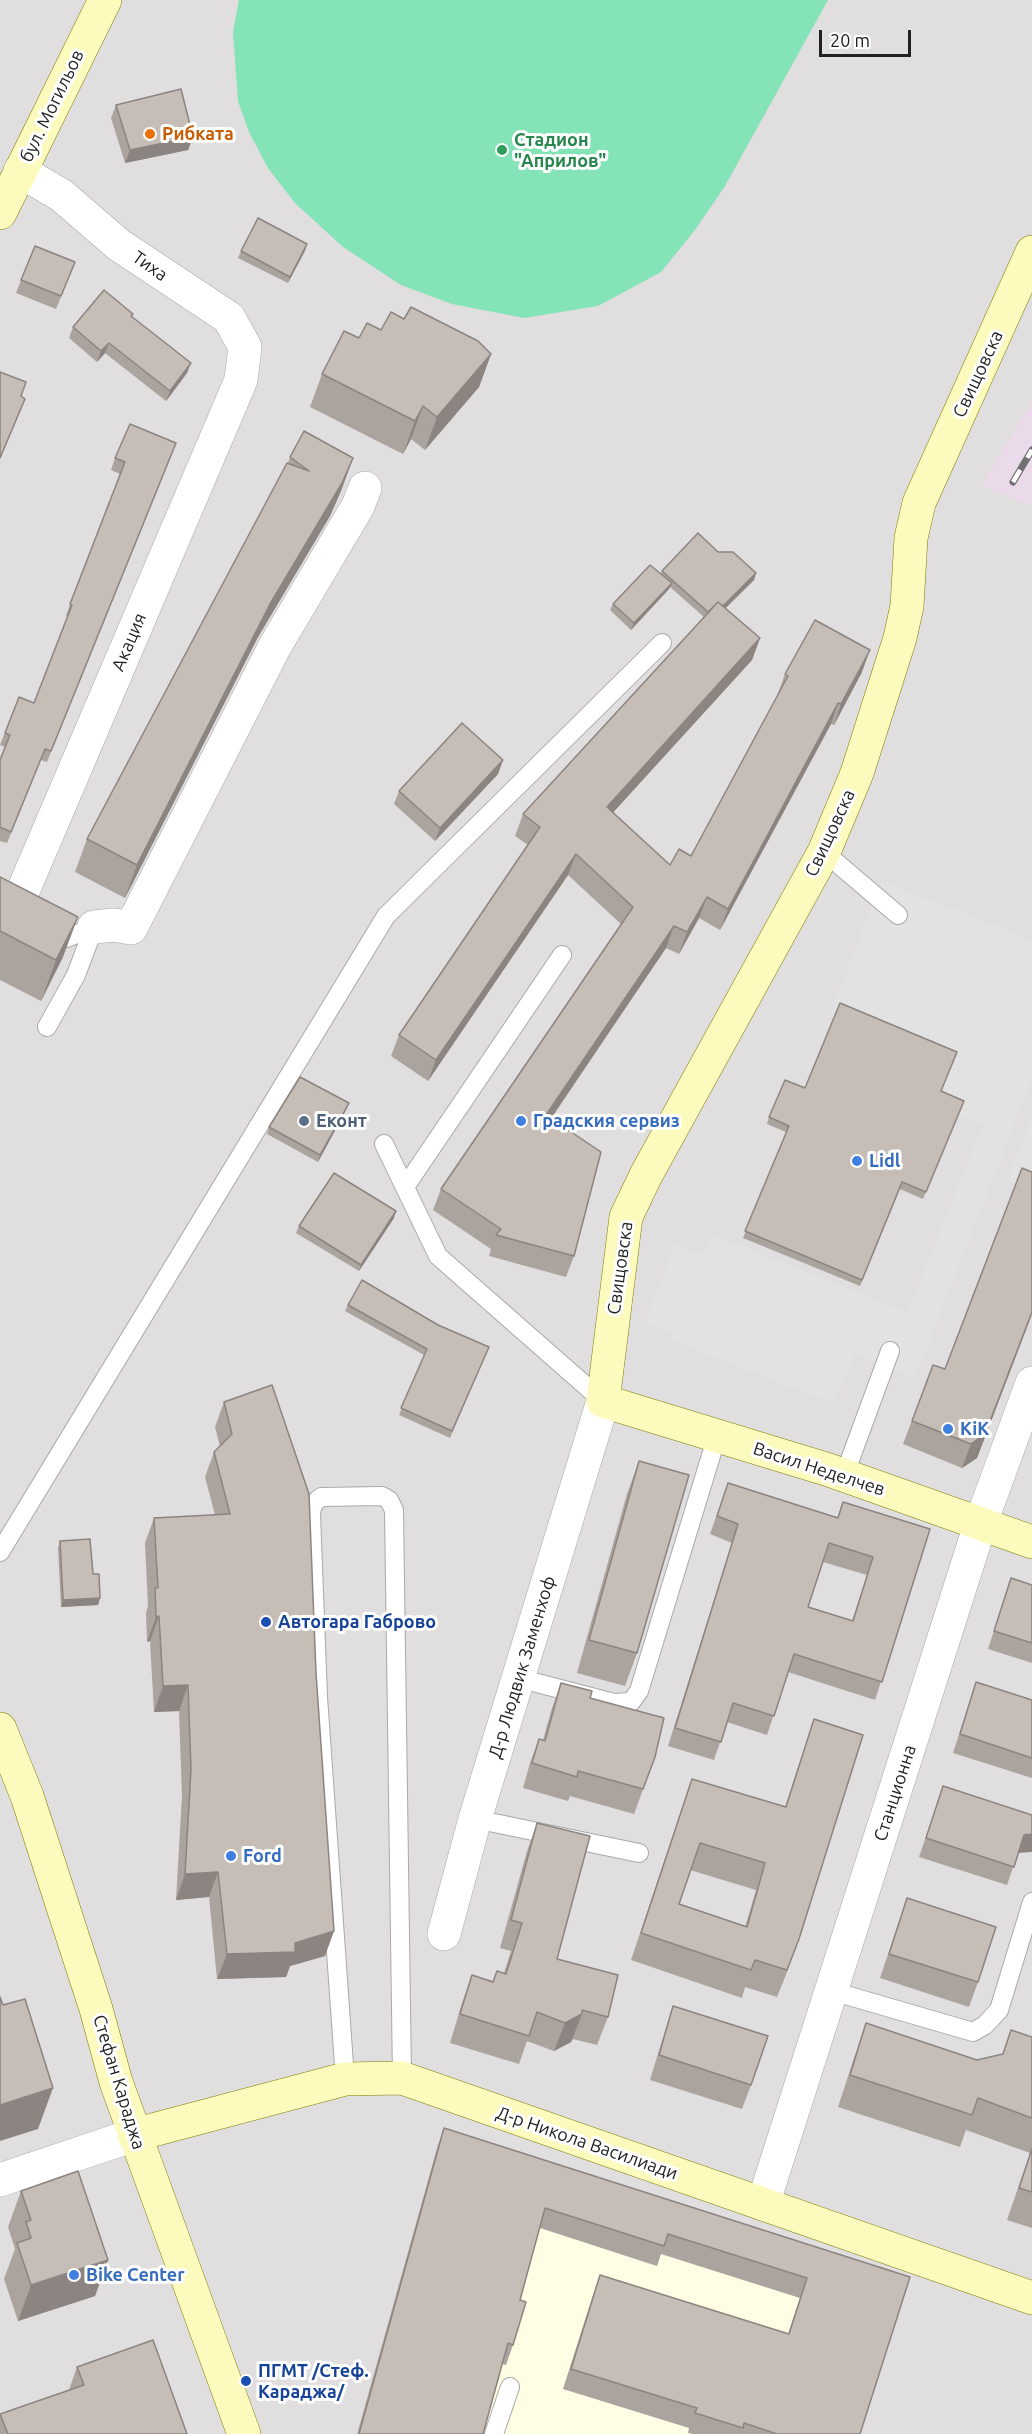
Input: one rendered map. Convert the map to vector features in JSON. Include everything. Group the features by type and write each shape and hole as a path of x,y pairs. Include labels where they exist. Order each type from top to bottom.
{"street":[{"name":"бул. Могильов","path":"0,213 105,0"},
{"name":"Тиха","path":"20,171 61,195 119,245 229,318 245,347 241,380"},
{"name":"Свищовска","path":"603,1401 626,1217 646,1175 824,852 857,774 897,649 907,606 911,538 919,503 1032,252"},
{"name":"Акация","path":"6,902 241,380"},
{"path":"94,927 114,925 132,928 275,646 358,506 365,489"},
{"name":"Станционна","path":"763,2204 980,1525 1032,1383"},
{"name":"Васил Неделчев","path":"603,1401 844,1476 1032,1542"},
{"name":"Д-р Людвик Заменхоф","path":"444,1934 475,1819 603,1401"},
{"name":"Стефан Караджа","path":"0,1729 27,1796 134,2135 244,2434"},
{"name":"Д-р Никола Василиади","path":"134,2135 345,2079 402,2078 1032,2298"},
{"path":"0,2180 134,2135"}],"lane":[{"path":"0,1552 386,916 662,643"},
{"path":"824,852 898,915"},
{"path":"6,902 67,938 94,927"},
{"path":"47,1027 76,975 94,927"},
{"path":"405,1187 562,956"},
{"path":"384,1144 438,1256 603,1401"},
{"path":"844,1476 890,1351"},
{"path":"519,1678 614,1703 631,1702 639,1691 717,1436"},
{"path":"345,2079 318,1697 311,1515 314,1504 321,1497 382,1496 389,1500 394,1510 402,2078"},
{"path":"475,1819 639,1853"},
{"path":"832,1991 973,2032 985,2025 999,2010 1032,1902"},
{"path":"495,2434 510,2387"}],"shaded area":[{"path":"0,0 1032,0 1032,2434 0,2434"},
{"path":"1032,402 1032,506 982,485"},
{"path":"882,881 1032,940 1032,1079 915,1378 854,1354 834,1404 670,1340 671,1334 644,1323 675,1244 704,1255 712,1235 908,1312 982,1125 929,1105 946,1062 829,1016"},
{"path":"1032,1116 1032,1191 1006,1181"},
{"path":"437,2148 797,2264 859,2434 357,2434"}],"green space":[{"name":"Стадион \"Априлов\"","path":"239,0 828,0 725,186 695,230 661,272 598,306 524,318 452,304 401,285 343,247 295,203 268,168 249,132 238,101 233,32"}],"building":[{"name":"Рибката","path":"181,89 193,137 130,150 116,105"},
{"path":"258,218 307,244 290,277 241,251"},
{"path":"35,246 75,262 61,296 21,280"},
{"path":"104,290 133,314 131,316 191,363 170,391 109,343 101,351 73,327"},
{"path":"411,307 478,341 491,354 437,417 423,406 415,421 322,374 344,331 359,338 367,323 381,330 391,312 404,319"},
{"path":"0,372 26,382 21,396 25,399 0,458"},
{"path":"130,424 176,443 51,751 45,749 11,832 0,827 0,760 10,735 5,733 19,697 34,703 125,462 115,458"},
{"path":"304,431 353,458 342,483 270,604 137,865 87,839 287,463 309,471 290,457"},
{"path":"698,533 718,552 733,552 756,573 723,606 718,602 708,612 662,571"},
{"path":"650,565 672,583 634,623 613,604"},
{"path":"718,602 760,638 607,807 670,865 679,849 691,856 788,676 785,674 815,620 870,650 841,704 838,703 728,909 707,897 687,932 674,926 546,1115 601,1152 574,1256 496,1235 501,1229 441,1189 633,907 576,854 436,1060 399,1035 540,827 523,814"},
{"path":"462,723 503,760 440,828 399,791"},
{"path":"0,877 78,917 56,960 0,931"},
{"name":"Lidl","path":"840,1003 957,1052 941,1091 964,1101 926,1192 902,1182 862,1280 745,1231 789,1126 769,1117 785,1080 805,1088"},
{"name":"Еконт","path":"300,1077 349,1103 320,1155 269,1127"},
{"path":"1022,1168 1032,1172 1032,1312 985,1434 971,1444 912,1421 933,1365 945,1369"},
{"path":"334,1173 396,1211 361,1265 299,1226"},
{"path":"362,1280 438,1325 489,1347 452,1431 401,1408 427,1349 348,1305"},
{"path":"272,1385 309,1494 316,1673 334,1931 295,1943 295,1952 227,1954 218,1872 185,1874 191,1769 188,1685 163,1686 159,1616 156,1617 155,1588 158,1588 154,1518 230,1514 214,1452 232,1434 224,1402"},
{"path":"639,1461 689,1475 637,1653 589,1640"},
{"path":"728,1483 838,1518 843,1502 930,1529 882,1682 794,1654 774,1716 733,1703 721,1742 675,1728 738,1524 717,1516","holes":["829,1543 873,1557 853,1621 808,1607"]},
{"path":"90,1539 93,1574 99,1574 100,1598 63,1600 60,1541"},
{"path":"1011,1578 1032,1585 1032,1643 994,1631"},
{"path":"976,1682 1032,1700 1032,1758 960,1734"},
{"path":"561,1683 592,1691 590,1698 664,1718 655,1757 643,1789 578,1771 577,1777 532,1763 539,1739 545,1741"},
{"path":"814,1719 863,1735 799,1939 787,1970 755,1960 751,1970 641,1933 692,1779 786,1807","holes":["700,1843 765,1863 747,1927 679,1904"]},
{"path":"943,1786 1032,1815 1032,1834 1024,1835 1014,1867 926,1838"},
{"path":"537,1823 590,1836 557,1959 618,1975 608,2017 582,2010 582,2014 565,2023 537,2012 529,2036 460,2014 472,1975 493,1982 497,1971 506,1974 522,1923 511,1920"},
{"path":"907,1898 996,1927 978,1982 889,1954"},
{"path":"0,1997 3,2005 25,1999 53,2088 0,2105"},
{"path":"673,2006 768,2036 751,2085 659,2055"},
{"path":"866,2023 977,2060 1003,2054 1011,2030 1032,2037 1032,2118 978,2098 972,2115 850,2075"},
{"path":"444,2128 910,2277 860,2434 777,2434 744,2423 743,2428 695,2413 697,2408 571,2369 600,2275 789,2334 807,2278 668,2234 664,2246 545,2208 520,2300 526,2302 513,2345 508,2343 483,2434 359,2434"},
{"path":"1032,2149 1032,2192 1019,2188"},
{"path":"78,2171 108,2260 31,2285 17,2243 31,2238 26,2222 31,2220 21,2191"},
{"path":"153,2340 187,2434 8,2434 0,2414 84,2385 77,2367"}],"railway":[{"path":"1013,482 1032,450"}],"place":[{"name":"Рибката","path":"150,134"},
{"name":"Стадион \"Априлов\"","path":"502,150"},
{"name":"Еконт","path":"304,1121"},
{"name":"Градския сервиз","path":"521,1121"},
{"name":"Lidl","path":"857,1161"},
{"name":"KiK","path":"948,1429"},
{"name":"Автогара Габрово","path":"266,1622"},
{"name":"Ford","path":"231,1856"},
{"name":"Bike Center","path":"74,2275"},
{"name":"ПГМТ /Стеф. Караджа/","path":"246,2381"}]}
